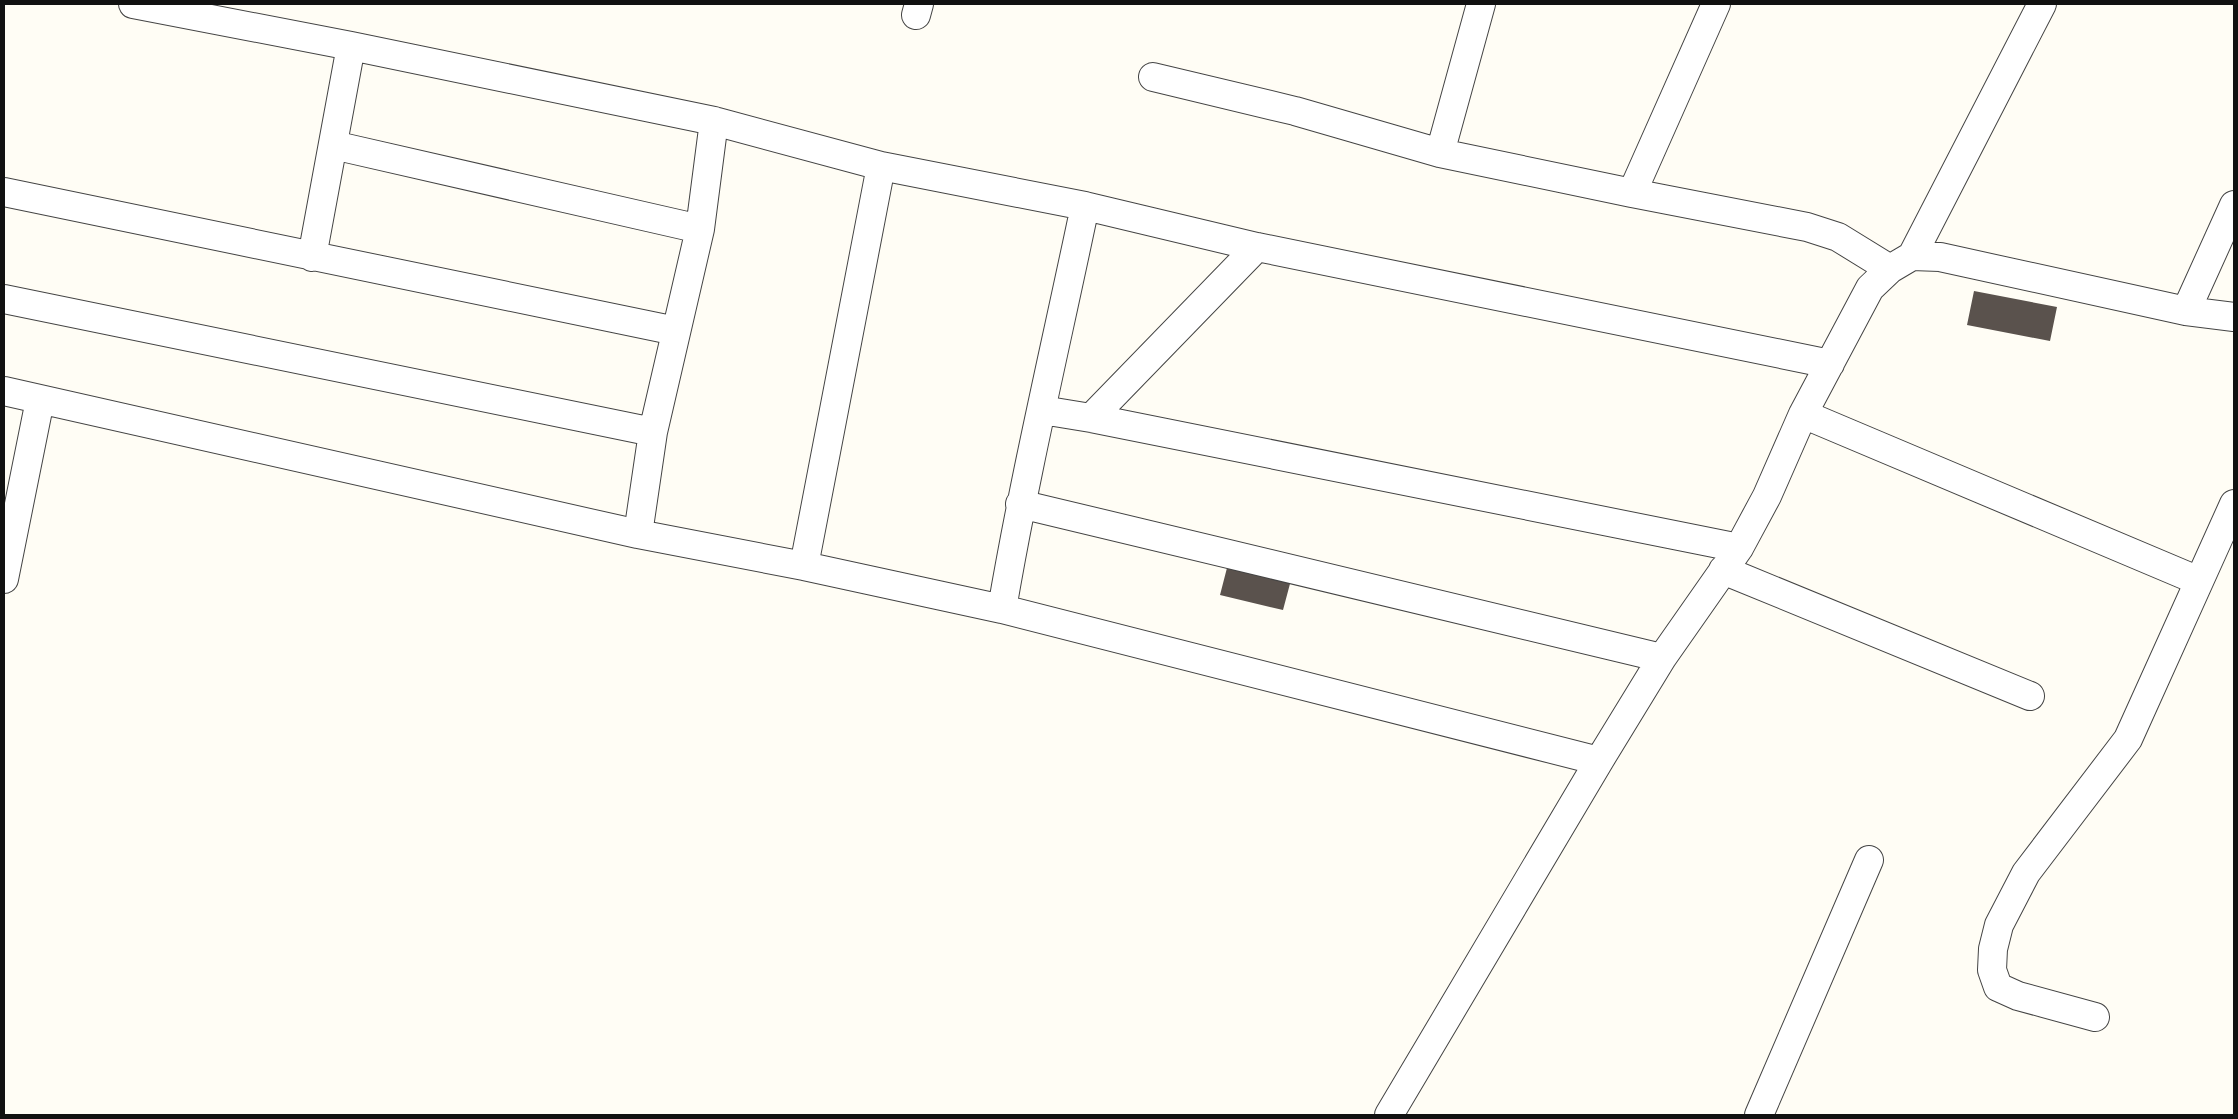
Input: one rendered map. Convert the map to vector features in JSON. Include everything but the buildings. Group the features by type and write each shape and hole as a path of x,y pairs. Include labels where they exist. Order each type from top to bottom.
{"street":[{"path":"133,4 351,46 714,121 881,166 1085,206 1257,247 1830,364"},
{"path":"1440,153 1481,4"},
{"path":"1632,193 1716,4"},
{"path":"1389,1115 1662,658 1739,548 1767,496 1803,414 1870,288 1901,263 2042,4"},
{"path":"312,256 351,46"},
{"path":"1152,77 1295,111 1440,153 1807,227 1838,237 1901,263 1940,258 2186,311 2234,317"},
{"path":"638,534 653,432 700,229 714,121"},
{"path":"333,144 700,229"},
{"path":"804,566 881,166"},
{"path":"4,192 676,331"},
{"path":"2186,311 2234,204"},
{"path":"1002,609 1020,504 1085,206"},
{"path":"1091,418 1257,247"},
{"path":"4,300 653,432"},
{"path":"4,390 40,400 638,534 804,566 1002,609 1599,761"},
{"path":"4,579 40,400"},
{"path":"1042,410 1091,418 1739,548"},
{"path":"1803,414 2200,581"},
{"path":"1020,504 1662,658"},
{"path":"2095,1017 2018,996 1998,987 1992,970 1993,949 1999,925 2026,873 2128,739 2234,504"},
{"path":"1723,570 2030,696"},
{"path":"1759,1115 1869,860"}]}
